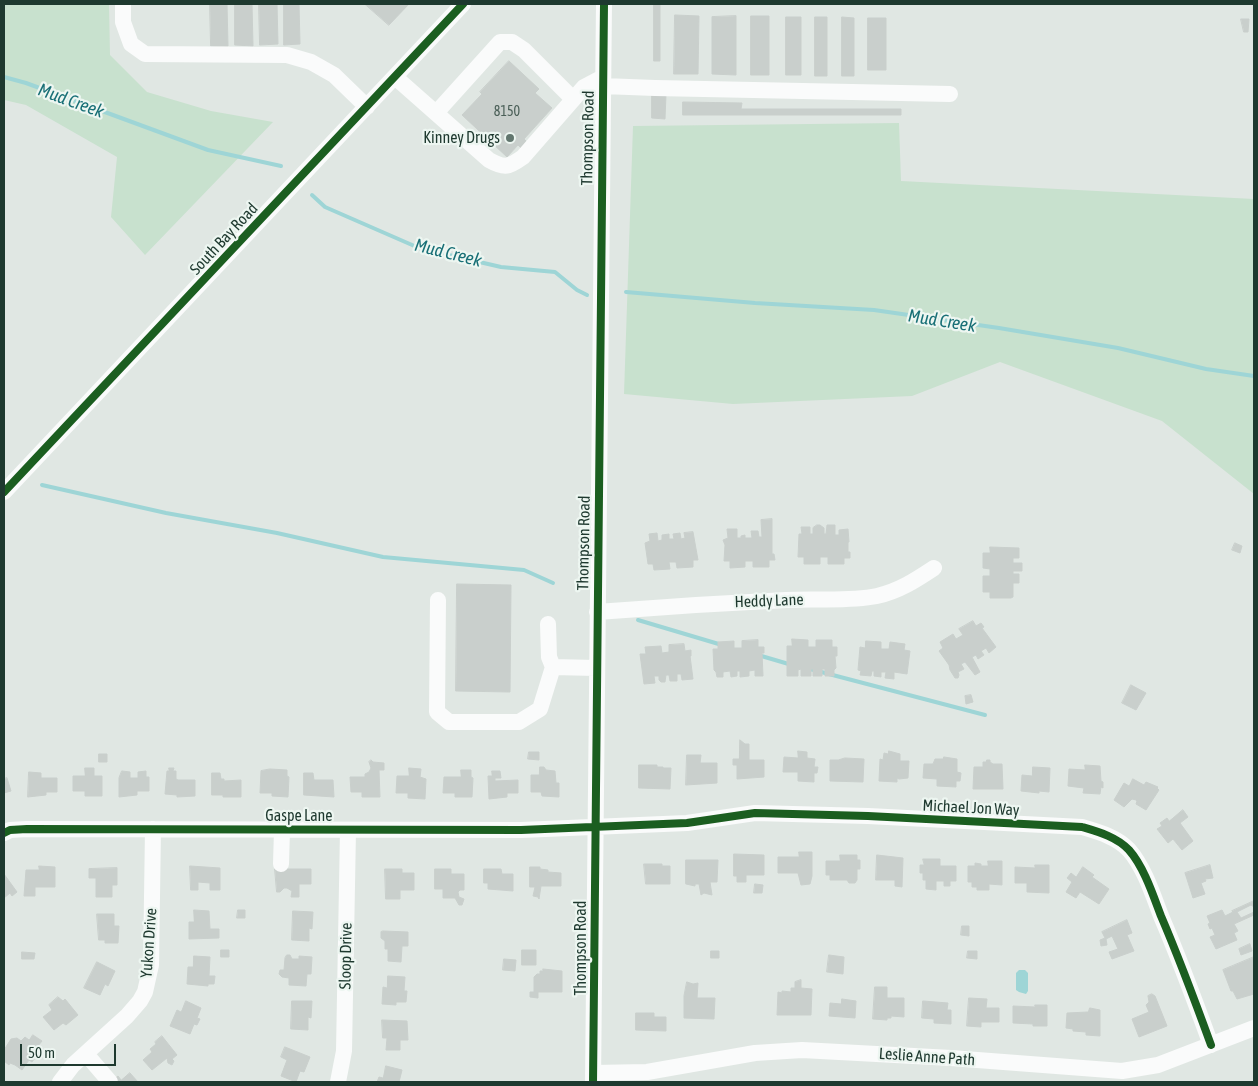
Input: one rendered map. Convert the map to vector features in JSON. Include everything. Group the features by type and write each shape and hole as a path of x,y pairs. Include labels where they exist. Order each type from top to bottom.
{"street":[{"path":"123,4 122,22 131,44 145,54 287,55 311,62 334,75 367,107"},
{"name":"South Bay Road","path":"4,492 464,4"},
{"name":"Thompson Road","path":"593,1078 604,4"},
{"path":"436,113 500,42 512,42 524,50 574,98"},
{"path":"395,77 489,160 500,166 512,165 523,157 584,87 603,81 950,94"},
{"name":"Heddy Lane","path":"597,612 698,604 876,596 913,582 934,568"},
{"path":"438,600 437,712 449,722 520,722 540,709 553,667 549,656 548,624"},
{"path":"553,667 596,668"},
{"name":"Michael Jon Way","path":"595,827 686,823 755,813 868,816 1082,827 1106,835 1119,841 1130,852 1147,879 1211,1045"},
{"name":"Gaspe Lane","path":"4,833 10,830 27,829 521,830 595,827"},
{"name":"Yukon Drive","path":"60,1082 73,1065 127,1016 146,992 151,965 153,829"},
{"path":"281,864 282,830"},
{"name":"Sloop Drive","path":"338,1082 344,1051 348,830"},
{"name":"Leslie Anne Path","path":"593,1078 646,1072 756,1053 802,1050 951,1058 1122,1071 1158,1065 1254,1028"},
{"path":"86,1054 110,1082"}],"green space":[{"path":"4,4 109,4 110,55 147,92 211,111 273,122 145,255 111,217 117,157 26,105 4,100"},
{"path":"899,123 901,181 1254,199 1254,494 1162,421 1000,362 912,396 733,404 624,394 633,126"}],"water":[{"path":"1019,970 1025,970 1028,973 1028,991 1026,994 1016,990 1016,973"}],"building":[{"path":"210,4 227,4 228,46 211,46"},
{"path":"235,4 252,4 253,46 235,45"},
{"path":"259,4 277,4 278,44 260,45"},
{"path":"284,4 299,4 300,44 284,45"},
{"path":"365,4 409,4 389,25"},
{"path":"654,4 660,4 660,61 654,61"},
{"path":"675,15 699,16 698,74 674,74"},
{"path":"736,16 736,75 712,74 712,17"},
{"path":"751,16 769,16 769,75 751,75"},
{"path":"786,17 801,17 801,75 786,75"},
{"path":"815,17 827,17 827,76 815,76"},
{"path":"842,17 854,18 854,76 842,76"},
{"path":"868,18 886,18 886,70 868,70"},
{"path":"1241,19 1249,19 1248,32 1244,32"},
{"path":"509,61 539,89 535,93 552,108 524,139 529,144 523,150 518,145 507,157 462,115 482,94 480,92"},
{"path":"652,93 666,94 665,119 652,118"},
{"path":"683,102 742,103 741,109 901,109 901,115 683,115"},
{"path":"772,519 772,554 774,554 775,560 769,560 769,567 753,567 753,561 745,561 745,567 730,568 730,561 724,561 725,545 723,540 728,538 727,529 737,529 737,538 745,535 745,538 752,538 751,531 758,531 759,537 762,537 761,520"},
{"path":"817,525 824,528 824,534 826,534 827,525 835,525 835,535 839,535 839,530 848,529 848,552 850,552 850,558 844,558 844,564 828,564 828,557 820,557 820,564 804,564 804,557 798,557 799,534 802,534 801,527 810,527 810,534 813,534 813,528"},
{"path":"693,532 698,560 693,560 693,567 677,568 676,562 669,562 670,569 654,570 653,564 648,564 645,543 650,541 649,534 657,533 658,541 662,540 662,535 669,534 669,539 674,539 673,534 680,533 681,539 685,538 684,533"},
{"path":"1235,543 1242,546 1240,553 1232,550"},
{"path":"990,547 1019,548 1019,558 1013,558 1013,563 1022,563 1022,571 1013,571 1013,574 1019,574 1019,583 1013,583 1013,597 1011,598 990,598 990,592 983,592 983,576 990,576 990,569 983,568 983,553 990,553"},
{"path":"457,584 511,585 510,692 456,691"},
{"path":"973,621 976,626 981,623 984,627 982,628 996,647 989,653 986,648 981,651 984,655 978,659 976,655 972,657 980,672 975,675 965,662 961,664 964,669 958,672 958,678 955,678 939,651 943,648 940,642 953,634 956,639 963,635 959,629"},
{"path":"792,639 808,640 808,647 816,647 816,640 832,640 832,647 837,647 834,676 825,676 825,669 822,669 822,676 813,676 813,669 811,669 811,676 801,676 801,669 798,670 798,676 787,676 787,646 792,646"},
{"path":"758,640 758,647 764,647 764,653 762,653 763,676 755,676 755,670 749,671 749,676 740,677 740,671 737,671 737,676 731,677 730,671 723,672 723,677 717,677 714,670 713,649 718,649 718,642 734,641 734,648 742,648 742,641"},
{"path":"866,641 881,642 881,649 889,649 890,642 905,644 904,650 910,651 907,674 894,672 894,679 885,678 886,672 881,672 881,677 874,676 874,671 872,671 871,676 860,675 861,671 858,670 860,647 865,648"},
{"path":"684,644 685,651 691,650 693,679 682,680 681,674 677,674 677,681 670,681 669,675 666,675 665,682 661,682 659,676 654,676 655,683 644,684 640,654 646,654 645,647 661,646 662,653 669,652 669,645"},
{"path":"1131,685 1146,693 1136,710 1122,703"},
{"path":"971,695 973,702 966,704 965,696"},
{"path":"740,740 745,744 749,744 749,760 764,760 764,777 737,779 737,765 733,765 733,759 739,759"},
{"path":"798,751 807,752 807,758 815,759 814,767 818,767 817,773 814,773 814,782 798,781 798,772 783,772 784,757 798,758"},
{"path":"889,751 900,754 900,761 909,761 908,778 897,778 897,782 879,781 880,759 883,760 884,753 888,754"},
{"path":"529,752 539,752 539,760 528,759"},
{"path":"99,754 107,754 107,762 99,762"},
{"path":"687,755 701,755 700,763 717,763 717,783 686,785"},
{"path":"944,757 957,759 957,772 961,773 960,781 956,781 956,787 937,786 937,779 923,778 924,764 933,764 935,759 943,759"},
{"path":"845,758 864,759 863,782 830,781 830,760"},
{"path":"371,760 384,763 384,770 379,770 380,797 362,797 362,792 351,792 350,777 365,777 365,774 371,768 369,762"},
{"path":"990,760 993,764 1002,764 1003,789 973,789 974,767 983,767 983,762"},
{"path":"639,765 657,765 657,767 671,768 670,789 639,788"},
{"path":"1085,765 1100,766 1103,788 1101,787 1100,794 1083,793 1084,788 1068,786 1069,769 1085,770"},
{"path":"540,767 555,771 556,783 559,783 559,797 542,796 541,792 531,792 531,775 539,775"},
{"path":"1033,767 1050,768 1049,792 1021,791 1022,775 1032,776"},
{"path":"85,768 94,768 94,776 102,776 102,796 85,796 85,791 73,791 73,776 85,776"},
{"path":"169,768 174,768 173,771 176,771 176,779 178,780 195,780 195,796 177,797 177,795 165,794 167,771 169,771"},
{"path":"409,768 421,769 420,777 426,779 425,799 408,798 408,793 396,793 397,776 409,776"},
{"path":"270,769 287,770 287,776 289,777 288,797 272,796 272,793 260,793 261,771"},
{"path":"461,770 471,770 471,777 473,778 472,797 455,797 455,793 443,793 444,777 461,777"},
{"path":"122,771 130,772 130,778 138,778 138,772 146,771 146,777 149,777 149,791 137,791 137,795 119,797 119,778"},
{"path":"492,771 500,771 501,778 495,778 495,781 518,780 518,793 507,793 507,797 489,799 488,776 492,776"},
{"path":"29,772 41,773 41,778 57,778 57,792 46,792 46,795 28,797"},
{"path":"212,773 220,773 221,779 224,779 224,781 241,780 241,797 212,795"},
{"path":"304,773 313,773 314,780 333,780 334,797 304,795"},
{"path":"7,778 11,791 4,793 4,779"},
{"path":"1133,779 1144,785 1146,782 1158,787 1159,790 1146,810 1136,804 1136,800 1132,799 1124,807 1114,800 1124,783 1129,786"},
{"path":"1183,810 1188,817 1180,823 1193,841 1182,850 1173,839 1168,843 1157,829 1162,826 1160,823 1167,818 1169,821"},
{"path":"799,852 812,852 810,884 801,885 798,873 778,873 778,857 799,857"},
{"path":"734,854 764,855 764,875 746,875 746,882 737,882 737,876 734,876"},
{"path":"840,855 857,855 857,860 860,860 860,869 857,869 857,880 855,883 849,883 847,880 830,880 830,875 826,875 826,861 840,861"},
{"path":"877,855 903,858 902,887 895,886 895,880 876,880"},
{"path":"923,859 940,859 940,866 956,866 956,881 950,881 950,886 944,886 944,881 936,881 936,890 926,889 926,880 923,880 923,873 920,873 920,865 924,865"},
{"path":"686,860 718,860 717,882 710,882 712,895 704,893 701,895 699,884 695,884 695,886 686,884"},
{"path":"988,861 1002,861 1002,885 989,884 989,890 977,890 977,887 972,887 972,882 968,882 968,866 975,866 975,863 981,864 981,866 988,866"},
{"path":"644,864 670,866 670,884 646,884"},
{"path":"1035,865 1049,865 1049,893 1027,892 1027,883 1015,883 1015,867 1035,868"},
{"path":"1210,865 1213,878 1205,879 1206,881 1201,883 1205,894 1193,898 1185,873"},
{"path":"39,866 55,867 55,887 35,887 35,896 24,896 26,870 39,870"},
{"path":"190,866 220,868 220,890 210,890 210,883 198,882 198,890 191,890"},
{"path":"530,867 540,867 540,869 548,870 548,872 561,873 561,886 541,886 539,899 533,896 535,887 530,887"},
{"path":"1083,867 1094,875 1092,877 1109,889 1099,904 1080,892 1076,898 1066,892 1072,882 1067,878 1071,873 1076,877"},
{"path":"117,868 117,885 112,885 112,897 96,897 96,878 89,878 89,869"},
{"path":"275,869 311,869 311,884 299,884 299,897 291,897 292,891 287,888 277,892"},
{"path":"385,869 402,869 402,873 414,873 414,890 400,890 400,899 386,899"},
{"path":"435,869 451,869 451,874 464,874 464,890 458,892 459,897 464,899 462,905 459,905 455,898 443,898 443,889 435,889"},
{"path":"484,869 501,869 502,874 513,874 513,891 488,889 488,883 484,883"},
{"path":"4,874 17,892 12,896 10,893 4,898"},
{"path":"755,884 763,885 762,893 754,893"},
{"path":"1254,901 1254,907 1251,905 1237,912 1241,918 1254,912 1254,915 1234,924 1238,931 1234,933 1237,940 1216,949 1210,937 1215,935 1212,928 1210,929 1207,916 1222,910 1225,916"},
{"path":"194,910 209,911 210,929 219,929 219,938 189,939 189,922 194,922"},
{"path":"238,910 245,910 245,918 237,918"},
{"path":"293,911 313,912 312,929 309,928 309,941 292,940"},
{"path":"97,914 114,914 114,926 119,926 118,943 105,943 105,940 99,940"},
{"path":"1127,920 1132,933 1127,935 1134,951 1112,959 1109,952 1118,949 1112,936 1106,939 1107,945 1101,946 1100,940 1105,938 1102,932"},
{"path":"962,926 969,926 969,936 961,935"},
{"path":"381,932 408,932 408,946 402,946 401,962 388,961 388,949 385,949 385,941 381,938"},
{"path":"1250,944 1252,951 1241,955 1239,949"},
{"path":"221,950 229,950 229,957 221,957"},
{"path":"522,950 536,950 536,965 522,965"},
{"path":"711,951 719,951 719,958 711,958"},
{"path":"968,951 977,951 977,959 967,958"},
{"path":"22,952 35,953 34,959 22,959"},
{"path":"287,955 290,955 292,959 299,959 299,956 312,957 311,974 307,974 306,986 289,985 289,978 282,977 279,974 280,970 284,970"},
{"path":"829,955 844,957 843,974 827,972"},
{"path":"194,956 210,957 209,976 215,976 214,984 208,984 208,986 187,984 188,967 193,967"},
{"path":"1254,957 1254,994 1237,999 1233,991 1231,991 1223,970"},
{"path":"504,959 516,960 515,971 503,970"},
{"path":"97,962 115,971 108,986 105,984 100,995 84,988"},
{"path":"543,969 562,971 562,992 538,992 538,998 530,997 530,992 534,992 534,977 540,974 540,971 543,971"},
{"path":"388,976 405,977 404,991 407,991 406,1002 396,1002 396,1005 382,1004 383,987 387,988"},
{"path":"801,980 801,988 812,989 811,1015 777,1015 778,992 791,992 791,988 795,988 795,982"},
{"path":"687,982 698,983 697,998 715,998 714,1019 684,1018 684,996"},
{"path":"875,987 887,987 887,998 904,998 904,1017 891,1016 887,1020 873,1019"},
{"path":"1152,994 1155,996 1167,1026 1139,1037 1132,1019 1149,1012 1146,1005 1149,1002 1148,996"},
{"path":"58,997 63,1001 65,999 78,1015 66,1025 63,1023 54,1030 43,1017 52,1010 49,1005"},
{"path":"969,998 987,999 986,1008 999,1008 999,1022 981,1022 981,1027 967,1026"},
{"path":"842,999 856,1001 855,1018 829,1016 830,1003 841,1004"},
{"path":"186,1001 201,1008 197,1018 200,1019 197,1025 194,1024 190,1034 170,1026 177,1010 181,1012"},
{"path":"292,1001 312,1001 311,1018 308,1017 308,1030 291,1029"},
{"path":"923,1001 948,1003 947,1010 951,1010 951,1024 934,1023 934,1019 922,1018"},
{"path":"1035,1005 1047,1005 1047,1026 1013,1023 1013,1006 1035,1007"},
{"path":"1090,1008 1100,1010 1100,1036 1086,1035 1086,1032 1073,1031 1073,1029 1066,1028 1067,1013 1088,1012"},
{"path":"636,1013 654,1013 654,1017 666,1017 666,1031 636,1030"},
{"path":"382,1020 407,1021 408,1040 400,1040 400,1050 386,1050 387,1038 383,1038"},
{"path":"33,1035 42,1041 38,1046 42,1048 32,1062 29,1060 22,1070 4,1061 4,1050 11,1039 17,1038 21,1041 25,1037 29,1040"},
{"path":"162,1036 177,1055 172,1059 174,1061 172,1065 168,1063 167,1058 152,1070 143,1060 152,1052 150,1049"},
{"path":"285,1047 310,1057 304,1072 300,1071 296,1082 281,1076 287,1060 281,1057"},
{"path":"386,1066 402,1070 399,1082 377,1082 379,1077 383,1078"},
{"path":"130,1073 138,1082 111,1082 118,1076 121,1080"}],"waterway":[{"name":"Mud Creek","path":"4,77 26,83 208,150 281,166"},
{"name":"Mud Creek","path":"312,195 325,207 419,248 501,267 555,272 577,290 587,295"},
{"name":"Mud Creek","path":"626,292 755,303 874,310 1118,348 1206,369 1254,376"},
{"path":"42,485 166,513 277,533 383,557 524,570 553,583"},
{"path":"638,620 722,645"},
{"path":"758,655 792,665"},
{"path":"806,668 985,715"}],"cycle path":[{"path":"4,492 463,4"},
{"path":"593,1082 604,4"},
{"path":"4,833 10,830 27,829 521,830 687,823 755,813 868,816 1082,827 1113,838 1124,845 1139,865 1148,882 1211,1045"}],"place":[{"name":"Kinney Drugs","path":"510,138"}]}
